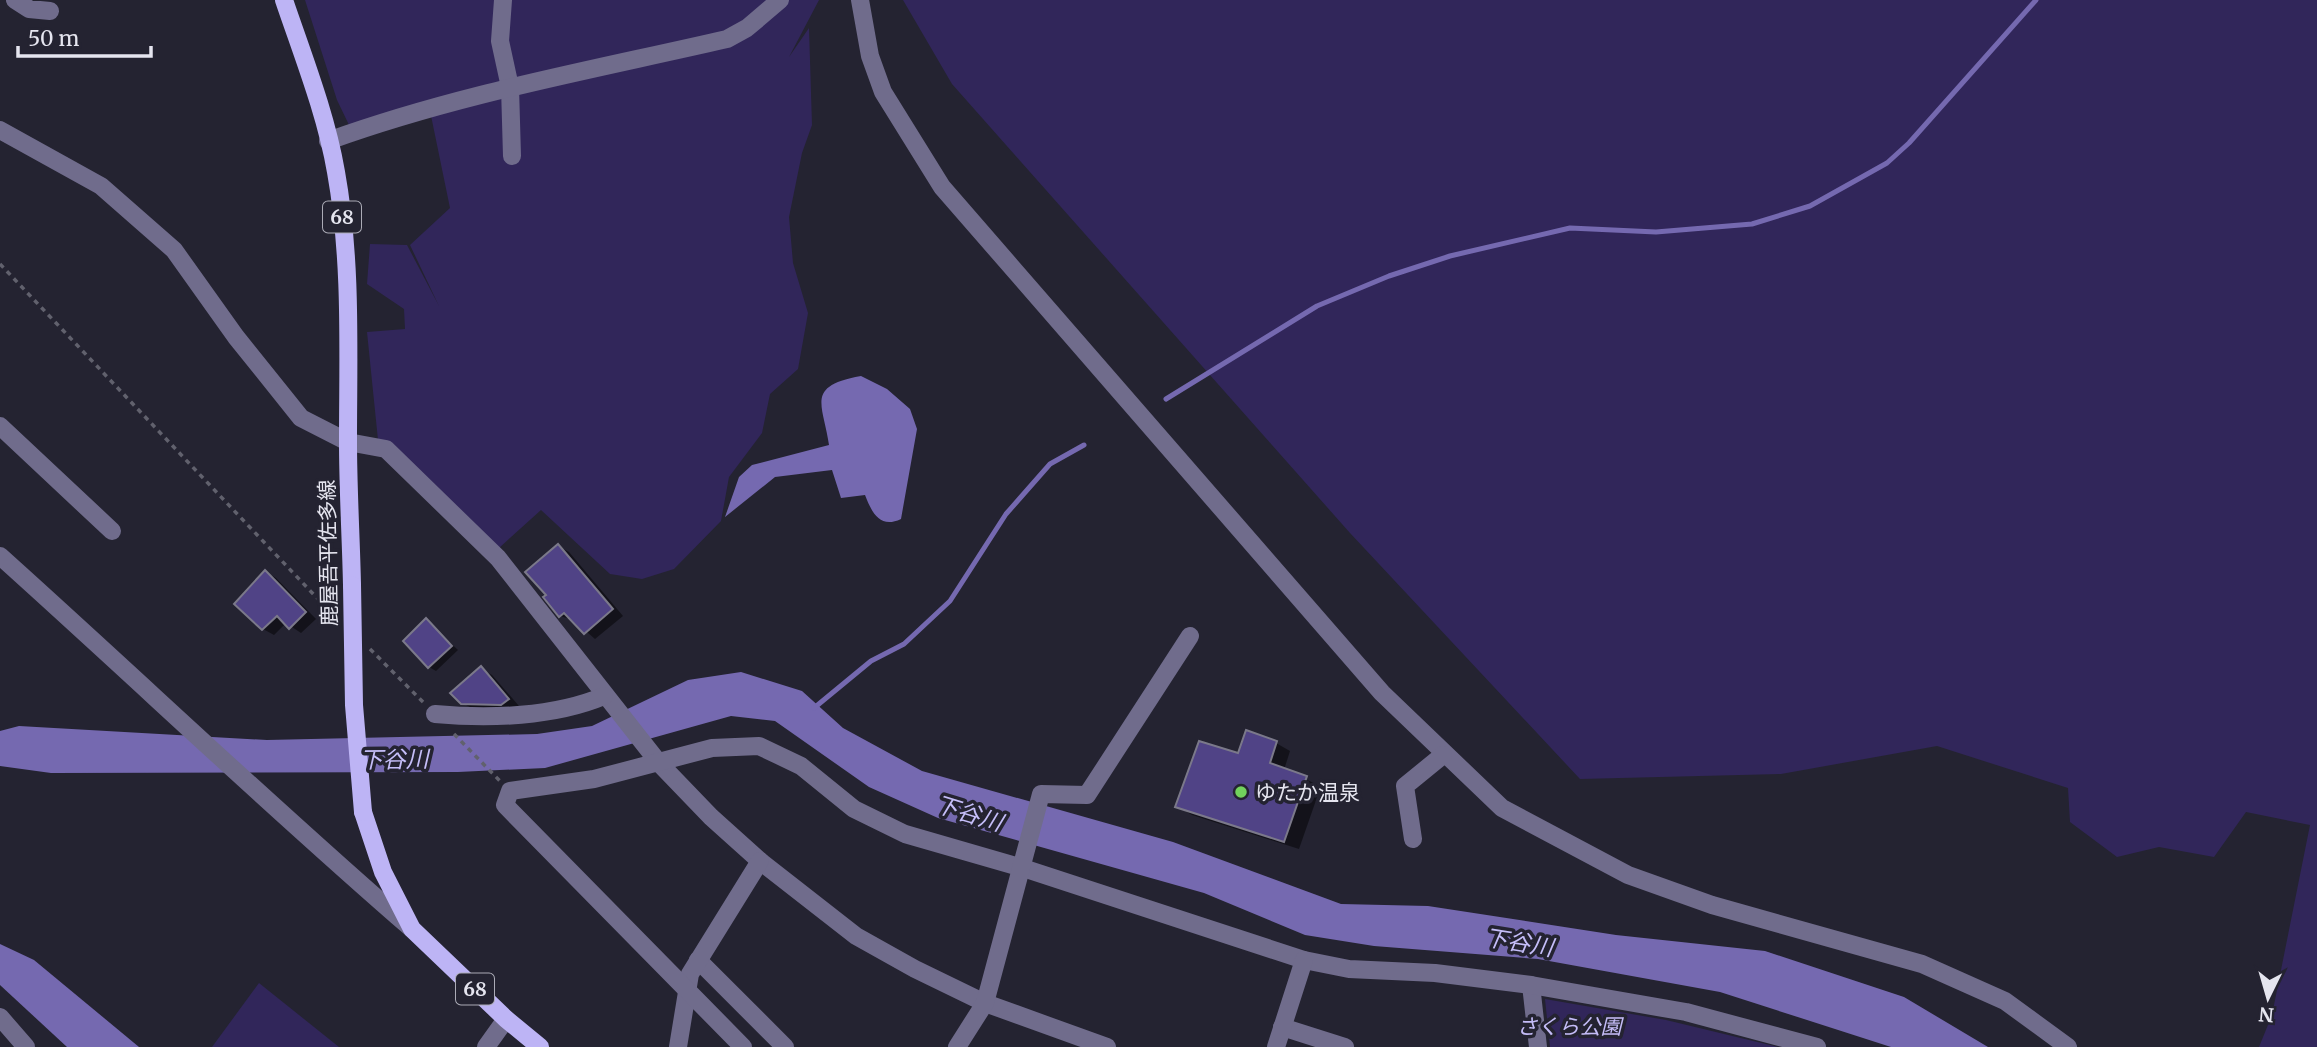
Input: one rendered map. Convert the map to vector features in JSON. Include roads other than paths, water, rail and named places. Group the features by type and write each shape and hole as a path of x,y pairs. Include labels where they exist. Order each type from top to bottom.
{"main road":[{"name":"鹿屋吾平佐多線","path":"284,0 336,171 345,238 351,355 348,442 354,705 363,812 383,872 412,929 506,1019 540,1047"}],"street":[{"path":"15,0 29,9 50,11"},
{"path":"503,0 500,41 510,87 512,156"},
{"path":"328,141 396,117 510,87 727,39 747,29 780,0"},
{"path":"860,0 870,56 883,92 942,187 1382,693 1443,755 1502,808 1628,875 1712,905 1922,964 2005,1002 2068,1047"},
{"path":"0,130 101,186 174,250 236,337 300,418 348,442 386,449 498,558 659,763 711,817 760,861 856,936 915,970 985,1003 1107,1047"},
{"path":"0,426 112,531"},
{"path":"0,556 171,710 287,822 412,929"},
{"path":"957,1047 985,1003 1041,794 1087,795 1190,636"},
{"path":"435,714 466,717 520,713 581,706 604,696"},
{"path":"743,1047 688,988 505,805 510,791 594,779 712,748 759,746 802,766 854,809 905,834 1023,868 1304,960 1349,969 1435,973 1531,985 1686,1012 1816,1047"},
{"path":"1413,839 1405,786 1443,755"},
{"path":"678,1047 688,988 698,960 760,861"},
{"path":"698,960 785,1047"},
{"path":"1276,1047 1304,960"},
{"path":"1531,985 1538,1047"},
{"path":"1,1019 26,1047"},
{"path":"486,1047 506,1019"},
{"path":"1282,1027 1345,1047"}],"water":[{"path":"861,376 887,389 910,409 917,429 901,519 894,522 882,521 874,513 865,495 841,498 832,470 775,477 725,517 739,477 752,465 829,445 822,408 825,391 843,380"},
{"name":"下谷川","path":"741,672 802,691 843,728 922,771 1173,842 1341,904 1428,906 1616,935 1765,951 1904,997 1988,1047 1891,1047 1720,992 1538,959 1374,946 1305,935 1204,893 938,818 869,787 775,721 731,716 545,768 458,772 51,773 0,766 0,731 19,726 267,740 537,734 592,726 688,680"},
{"path":"0,944 34,960 139,1047 67,1047 0,985"}],"waterway":[{"path":"1166,399 1317,306 1389,276 1450,256 1570,228 1656,232 1752,224 1810,206 1887,163 1909,143 2036,0"},
{"path":"814,708 871,661 904,644 950,601 1006,514 1050,464 1084,445"}],"place":[{"name":"ゆたか温泉","path":"1241,792"}],"park label":[{"name":"さくら公園","path":"1569,1026"}]}
